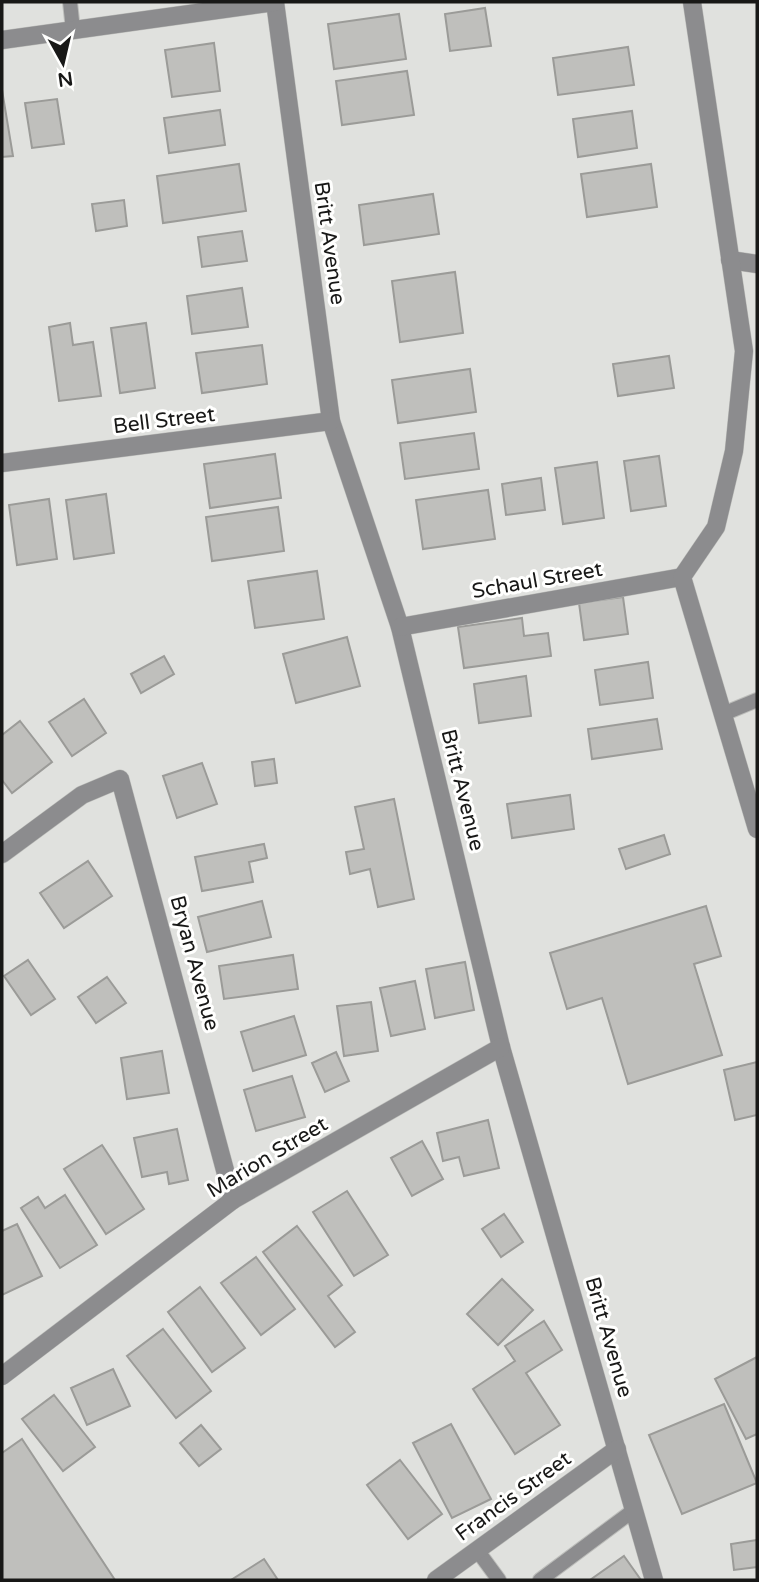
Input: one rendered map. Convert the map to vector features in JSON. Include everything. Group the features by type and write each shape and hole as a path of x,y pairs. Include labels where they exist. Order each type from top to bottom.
{"street":[{"path":"2,40 275,2"},
{"name":"Britt Avenue","path":"275,2 331,421 400,627 501,1047 653,1580"},
{"path":"692,2 744,351 734,451 716,527 682,577 757,829"},
{"path":"730,260 757,264"},
{"name":"Bell Street","path":"2,463 331,421"},
{"name":"Schaul Street","path":"400,627 682,577"},
{"name":"Bryan Avenue","path":"2,854 82,795 120,779 233,1200"},
{"name":"Marion Street","path":"2,1376 233,1200 501,1047"},
{"name":"Francis Street","path":"436,1580 617,1449"}],"lane":[{"path":"70,2 74,30"},
{"path":"723,714 757,700"},
{"path":"540,1580 634,1510"},
{"path":"477,1550 499,1580"}],"building":[{"path":"485,8 491,46 450,51 445,14"},
{"path":"399,14 406,59 334,69 328,24"},
{"path":"214,43 220,91 172,97 165,50"},
{"path":"628,47 634,85 558,95 553,58"},
{"path":"407,71 414,115 342,125 336,81"},
{"path":"2,90 13,156 2,157"},
{"path":"57,99 64,144 32,148 25,103"},
{"path":"220,110 225,145 169,153 164,118"},
{"path":"632,111 637,148 578,157 573,119"},
{"path":"239,164 246,211 163,223 157,176"},
{"path":"651,164 657,207 587,217 581,174"},
{"path":"433,194 439,234 364,245 359,205"},
{"path":"124,200 127,226 96,231 92,204"},
{"path":"242,231 247,261 202,267 198,237"},
{"path":"455,272 463,333 400,342 392,281"},
{"path":"242,288 248,327 192,334 187,296"},
{"path":"70,323 73,345 93,342 101,396 59,401 49,327"},
{"path":"146,323 155,388 120,393 111,328"},
{"path":"262,345 267,384 202,393 196,353"},
{"path":"669,356 674,388 618,396 613,364"},
{"path":"470,369 476,412 398,423 392,380"},
{"path":"474,433 479,469 405,479 400,443"},
{"path":"275,454 281,498 210,508 204,464"},
{"path":"659,456 666,506 631,511 624,461"},
{"path":"597,462 604,518 563,524 555,468"},
{"path":"541,478 545,510 506,515 502,484"},
{"path":"488,490 495,539 423,549 416,500"},
{"path":"106,494 114,553 74,559 66,500"},
{"path":"49,499 57,559 17,565 9,505"},
{"path":"278,507 284,551 212,561 206,517"},
{"path":"317,571 324,619 255,628 248,581"},
{"path":"623,597 628,634 584,640 579,603"},
{"path":"522,618 524,636 548,633 551,656 464,668 458,627"},
{"path":"347,637 360,686 296,703 283,654"},
{"path":"164,656 174,674 141,693 131,674"},
{"path":"648,662 653,698 600,705 595,670"},
{"path":"526,676 531,716 479,723 474,684"},
{"path":"84,699 106,733 72,756 49,722"},
{"path":"657,719 662,749 592,759 588,729"},
{"path":"20,721 52,762 12,793 2,780 2,735"},
{"path":"274,759 277,783 255,786 252,762"},
{"path":"202,763 217,804 177,818 163,776"},
{"path":"570,795 574,829 512,838 507,804"},
{"path":"394,799 414,899 378,907 370,869 350,874 346,852 364,849 355,807"},
{"path":"664,835 670,854 626,869 619,849"},
{"path":"264,844 267,858 249,862 253,882 202,891 195,857"},
{"path":"88,861 112,896 64,928 40,893"},
{"path":"262,901 271,937 207,952 198,917"},
{"path":"706,906 721,956 694,964 722,1055 628,1084 602,998 567,1009 550,953"},
{"path":"293,955 298,989 224,999 219,966"},
{"path":"28,960 55,999 31,1015 4,976"},
{"path":"465,962 474,1010 435,1018 426,969"},
{"path":"107,977 126,1003 96,1023 78,997"},
{"path":"415,981 425,1029 391,1036 380,988"},
{"path":"371,1002 378,1051 344,1056 337,1006"},
{"path":"294,1016 306,1055 253,1071 241,1032"},
{"path":"162,1051 169,1093 127,1099 121,1058"},
{"path":"336,1052 349,1081 325,1092 312,1063"},
{"path":"757,1062 757,1115 735,1120 724,1070"},
{"path":"292,1076 305,1117 256,1131 244,1090"},
{"path":"488,1120 499,1168 464,1176 459,1157 443,1161 437,1133"},
{"path":"177,1129 188,1180 169,1184 167,1172 142,1177 134,1138"},
{"path":"422,1141 443,1179 412,1196 391,1158"},
{"path":"102,1145 144,1209 106,1234 64,1169"},
{"path":"347,1191 388,1255 354,1276 313,1212"},
{"path":"65,1195 97,1245 60,1268 21,1208 38,1197 45,1208"},
{"path":"504,1214 523,1242 501,1257 482,1229"},
{"path":"17,1224 42,1276 2,1295 2,1231"},
{"path":"297,1226 342,1285 328,1296 355,1332 335,1347 263,1252"},
{"path":"256,1257 295,1309 261,1335 221,1283"},
{"path":"502,1279 533,1310 498,1345 467,1314"},
{"path":"200,1287 245,1348 212,1372 168,1312"},
{"path":"544,1321 562,1350 526,1373 560,1425 515,1454 473,1389 515,1361 505,1346"},
{"path":"163,1329 211,1391 176,1418 127,1356"},
{"path":"757,1357 757,1434 746,1439 715,1379"},
{"path":"113,1369 130,1406 87,1425 71,1388"},
{"path":"54,1395 95,1447 63,1471 22,1419"},
{"path":"724,1404 757,1483 682,1514 649,1435"},
{"path":"451,1424 491,1499 452,1518 413,1443"},
{"path":"201,1425 221,1449 199,1466 180,1443"},
{"path":"22,1439 115,1580 2,1580 2,1453"},
{"path":"400,1460 442,1514 408,1539 367,1485"},
{"path":"757,1540 757,1567 734,1570 731,1544"},
{"path":"624,1556 641,1580 590,1580"},
{"path":"264,1559 278,1580 231,1580"}]}
